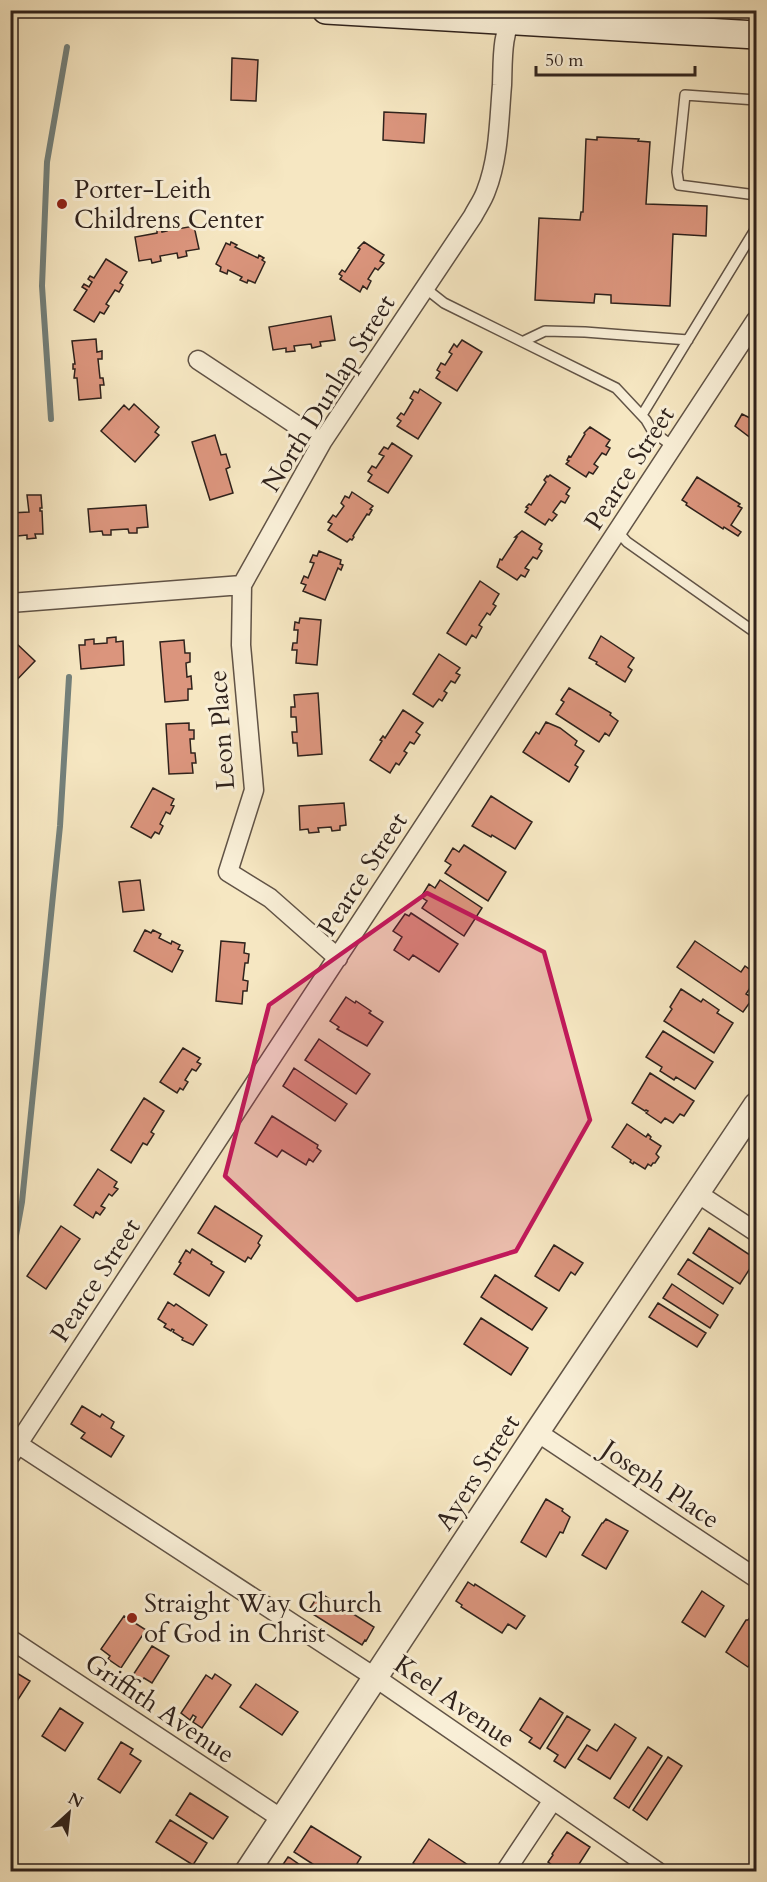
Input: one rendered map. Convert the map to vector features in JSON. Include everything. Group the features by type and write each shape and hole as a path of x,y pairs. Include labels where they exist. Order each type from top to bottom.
{"main road":[{"path":"326,10 512,16 756,35"}],"street":[{"name":"North Dunlap Street","path":"242,585 322,442 486,193 498,135 512,16"},
{"name":"Pearce Street","path":"13,1446 338,958 756,320"},
{"path":"198,360 322,442"},
{"path":"10,603 242,585"},
{"name":"Leon Place","path":"242,585 241,645 254,790 228,872 270,898 338,958"},
{"name":"Ayers Street","path":"247,1872 756,1105"},
{"path":"698,1193 756,1232"},
{"name":"Joseph Place","path":"537,1432 756,1578"},
{"name":"Keel Avenue","path":"13,1446 376,1678 658,1872"},
{"name":"Griffith Avenue","path":"10,1639 282,1819"},
{"path":"505,1872 553,1800"}],"lane":[{"path":"756,100 685,95 677,172 679,184 756,195"},
{"path":"642,415 756,228"},
{"path":"424,288 444,303 616,388 642,415 653,432 674,447"},
{"path":"524,341 545,331 688,340"},
{"path":"618,532 627,542 756,633"}],"highlighted area":[{"path":"427,893 544,952 590,1120 516,1251 357,1300 225,1176 269,1005"}],"building":[{"path":"232,58 258,60 256,101 231,100"},
{"path":"384,112 426,114 424,143 383,140"},
{"path":"597,137 639,139 638,141 650,142 646,204 707,206 706,236 673,234 670,306 611,303 611,295 595,294 594,303 535,300 539,218 580,220 581,212 583,212 586,139 597,140"},
{"path":"171,225 172,230 194,226 199,249 186,251 187,256 178,258 177,253 160,256 161,261 152,263 151,259 139,261 135,237 157,233 157,229 161,228 162,232 167,231 166,226"},
{"path":"231,242 237,245 235,247 258,258 259,255 264,258 262,260 265,262 255,283 240,280 242,277 228,270 227,274 220,271 221,267 216,264 226,243 230,245"},
{"path":"364,242 384,255 380,261 384,263 378,270 375,268 368,279 371,281 367,289 363,286 360,292 340,279 342,276 339,274 342,270 345,272 360,249 358,248"},
{"path":"106,259 127,272 120,283 123,285 119,292 115,290 106,304 109,306 104,314 100,312 94,322 74,310 87,290 82,287 84,284 89,287 92,282 88,279 90,276 94,278"},
{"path":"331,316 335,340 320,342 321,346 312,348 311,344 294,346 295,351 286,352 286,348 273,350 269,327"},
{"path":"96,339 97,352 102,351 102,359 98,359 100,378 103,378 104,385 100,385 101,398 79,400 77,378 74,378 72,341"},
{"path":"462,340 482,352 457,391 436,378 440,372 437,370 441,363 445,365 452,354 449,352 454,344 457,347"},
{"path":"420,389 441,403 418,439 397,426 401,421 397,418 401,413 404,415 413,400 410,398 414,391 418,393"},
{"path":"134,404 159,427 155,432 159,435 135,462 101,431 124,405 129,410"},
{"path":"742,414 756,421 756,442 735,426"},
{"path":"590,427 610,440 606,446 610,448 606,455 602,453 594,464 598,467 593,474 589,472 586,477 566,464 569,456 571,457 584,433"},
{"path":"215,435 221,455 226,454 230,467 226,469 233,493 210,500 192,442"},
{"path":"392,443 412,456 388,493 368,481 372,475 368,472 372,466 376,468 384,456 379,454 384,447 388,449"},
{"path":"550,475 570,488 566,494 569,496 565,503 561,501 553,512 557,515 552,521 549,519 545,525 525,512 528,508 526,507 531,505 546,482 544,480"},
{"path":"697,477 740,504 738,506 742,508 731,525 741,532 738,536 724,527 723,529 682,500"},
{"path":"352,492 373,506 352,540 347,542 328,530 332,524 328,522 333,515 336,517 344,506 341,503 345,496 349,498"},
{"path":"27,495 41,495 42,508 40,511 42,511 43,534 35,534 36,538 27,539 27,535 17,536 17,540 10,540 10,513 29,512"},
{"path":"146,505 148,527 137,528 137,533 129,533 128,529 111,530 111,535 103,535 102,531 90,532 88,509"},
{"path":"522,531 542,544 539,549 542,551 537,559 533,557 525,568 529,570 525,577 521,575 517,580 497,567 500,559 502,560 517,537 515,537"},
{"path":"319,551 341,560 340,564 343,565 341,570 338,568 325,600 303,591 306,585 301,583 304,576 308,578 314,563 310,562 313,555 317,556"},
{"path":"480,581 499,594 493,604 496,606 490,615 487,613 479,625 482,627 476,638 472,635 466,645 447,633"},
{"path":"300,618 321,620 317,665 296,663 297,650 292,650 293,643 297,643 298,630 294,630 295,622 299,623"},
{"path":"601,636 634,658 628,667 632,670 625,682 589,658"},
{"path":"116,637 116,642 123,641 124,665 81,669 79,645 85,645 85,640 94,639 94,644 107,643 107,638"},
{"path":"184,640 185,653 190,653 190,662 186,663 187,677 191,676 192,689 188,689 188,700 165,702 160,642"},
{"path":"17,644 35,661 10,687 10,651"},
{"path":"439,654 460,668 456,673 460,675 455,683 451,681 444,691 447,693 442,701 439,699 433,707 413,694"},
{"path":"569,688 611,713 610,715 618,721 609,736 605,733 599,742 556,714"},
{"path":"318,693 322,754 298,756 297,743 293,743 292,732 297,732 296,717 291,717 291,707 295,707 294,695"},
{"path":"403,710 423,723 416,732 420,735 414,744 410,742 404,751 407,753 399,765 396,763 390,773 370,760 382,741 380,740 383,736 385,738"},
{"path":"546,722 560,728 577,741 575,745 584,751 575,765 578,767 569,782 523,752 536,732 539,734"},
{"path":"189,723 189,730 194,730 194,739 190,739 191,753 195,753 196,763 192,763 193,773 169,774 166,724"},
{"path":"153,788 174,799 171,805 174,806 170,814 166,812 160,824 163,826 159,834 155,832 151,838 131,827"},
{"path":"491,796 532,822 515,849 472,826"},
{"path":"344,803 346,825 340,826 340,830 332,831 331,827 318,828 319,832 309,833 308,829 300,830 299,806"},
{"path":"464,845 506,872 488,901 445,873 451,865 445,861 453,848 459,852"},
{"path":"140,880 144,910 123,912 119,882"},
{"path":"440,880 482,908 464,936 422,908 427,901 421,897 429,884 435,888"},
{"path":"411,913 458,944 439,972 413,955 409,960 394,950 402,937 393,931 405,914 409,916"},
{"path":"145,930 151,933 153,930 161,934 159,938 171,944 172,941 180,945 178,949 183,951 172,972 134,951"},
{"path":"221,941 245,943 244,953 249,954 248,963 245,963 243,980 248,981 247,991 243,991 242,1004 216,1001"},
{"path":"695,941 741,972 745,966 756,974 756,979 746,994 753,998 743,1012 677,967"},
{"path":"681,989 701,1002 703,999 719,1010 717,1013 733,1023 714,1053 664,1021"},
{"path":"346,997 371,1011 369,1013 383,1022 367,1046 337,1029 339,1027 330,1021"},
{"path":"663,1031 713,1062 695,1089 676,1077 674,1080 660,1071 662,1067 646,1057"},
{"path":"319,1039 370,1074 356,1094 305,1060"},
{"path":"183,1048 200,1058 197,1062 201,1064 196,1071 192,1069 185,1080 188,1082 183,1090 180,1088 177,1093 160,1082"},
{"path":"294,1068 347,1104 335,1121 283,1086"},
{"path":"650,1073 694,1101 684,1116 680,1114 673,1123 665,1118 661,1123 646,1113 648,1111 632,1103"},
{"path":"144,1098 164,1111 151,1132 154,1134 147,1145 143,1143 131,1163 111,1150"},
{"path":"272,1116 318,1145 317,1148 321,1151 313,1162 309,1159 306,1165 282,1150 277,1157 255,1143"},
{"path":"627,1124 646,1137 648,1134 650,1139 661,1146 656,1154 659,1157 655,1163 651,1166 648,1164 645,1169 630,1162 631,1160 612,1147"},
{"path":"98,1169 117,1182 114,1187 118,1189 112,1196 109,1194 101,1206 105,1208 100,1215 96,1212 93,1218 74,1205"},
{"path":"215,1206 262,1236 258,1243 260,1245 251,1259 248,1257 245,1262 198,1233"},
{"path":"61,1226 80,1239 46,1289 27,1276"},
{"path":"709,1228 756,1259 740,1284 693,1253"},
{"path":"554,1245 583,1263 575,1275 571,1272 559,1291 535,1276"},
{"path":"192,1249 224,1272 209,1296 174,1274 186,1250 190,1253"},
{"path":"688,1259 733,1288 723,1304 678,1274"},
{"path":"495,1275 547,1308 532,1330 481,1297"},
{"path":"672,1284 718,1315 710,1328 663,1298"},
{"path":"168,1302 174,1306 176,1304 207,1325 193,1345 182,1340 183,1338 173,1332 174,1330 171,1331 164,1327 166,1324 158,1319"},
{"path":"658,1303 706,1333 697,1347 649,1317"},
{"path":"481,1318 528,1348 511,1375 464,1344"},
{"path":"82,1406 114,1422 111,1428 124,1436 111,1457 81,1438 85,1433 71,1424"},
{"path":"546,1499 563,1509 562,1511 570,1517 563,1533 560,1532 546,1557 521,1542"},
{"path":"606,1519 628,1531 606,1569 582,1555"},
{"path":"468,1582 474,1586 475,1584 525,1616 516,1629 508,1624 502,1633 461,1607 462,1605 456,1601"},
{"path":"702,1591 724,1606 705,1637 682,1622"},
{"path":"320,1593 374,1627 362,1645 308,1611"},
{"path":"752,1615 756,1618 756,1653 748,1667 726,1652 746,1620"},
{"path":"124,1616 146,1630 121,1668 108,1659 110,1656 101,1649"},
{"path":"152,1646 169,1656 152,1683 133,1675"},
{"path":"10,1669 30,1681 10,1712"},
{"path":"215,1674 231,1685 202,1728 193,1722 196,1717 193,1715 190,1720 181,1713 206,1675 212,1679"},
{"path":"256,1684 298,1712 282,1735 240,1707"},
{"path":"540,1698 563,1713 540,1749 529,1742 532,1738 520,1730"},
{"path":"60,1708 83,1723 65,1751 42,1736"},
{"path":"567,1716 590,1730 565,1768 554,1761 558,1755 547,1748"},
{"path":"615,1724 636,1738 610,1779 578,1759 587,1745 597,1751"},
{"path":"121,1742 133,1749 130,1754 141,1761 120,1793 98,1779"},
{"path":"648,1747 662,1756 629,1808 614,1798"},
{"path":"668,1757 682,1766 647,1820 633,1810"},
{"path":"190,1793 228,1817 213,1839 176,1815"},
{"path":"170,1820 207,1843 193,1865 156,1842"},
{"path":"311,1826 361,1857 352,1872 325,1872 294,1852"},
{"path":"567,1832 590,1847 574,1872 562,1872 548,1862"},
{"path":"429,1839 468,1865 464,1872 426,1872 413,1863"},
{"path":"288,1857 290,1858 310,1872 278,1872"},
{"path":"400,1865 410,1872 396,1872"}],"waterway":[{"path":"51,419 42,286 47,162 67,47"},
{"path":"10,1269 22,1202 60,826 69,677"}],"place":[{"name":"Porter-Leith Childrens Center","path":"62,204"},
{"name":"Straight Way Church of God in Christ","path":"132,1618"}]}
